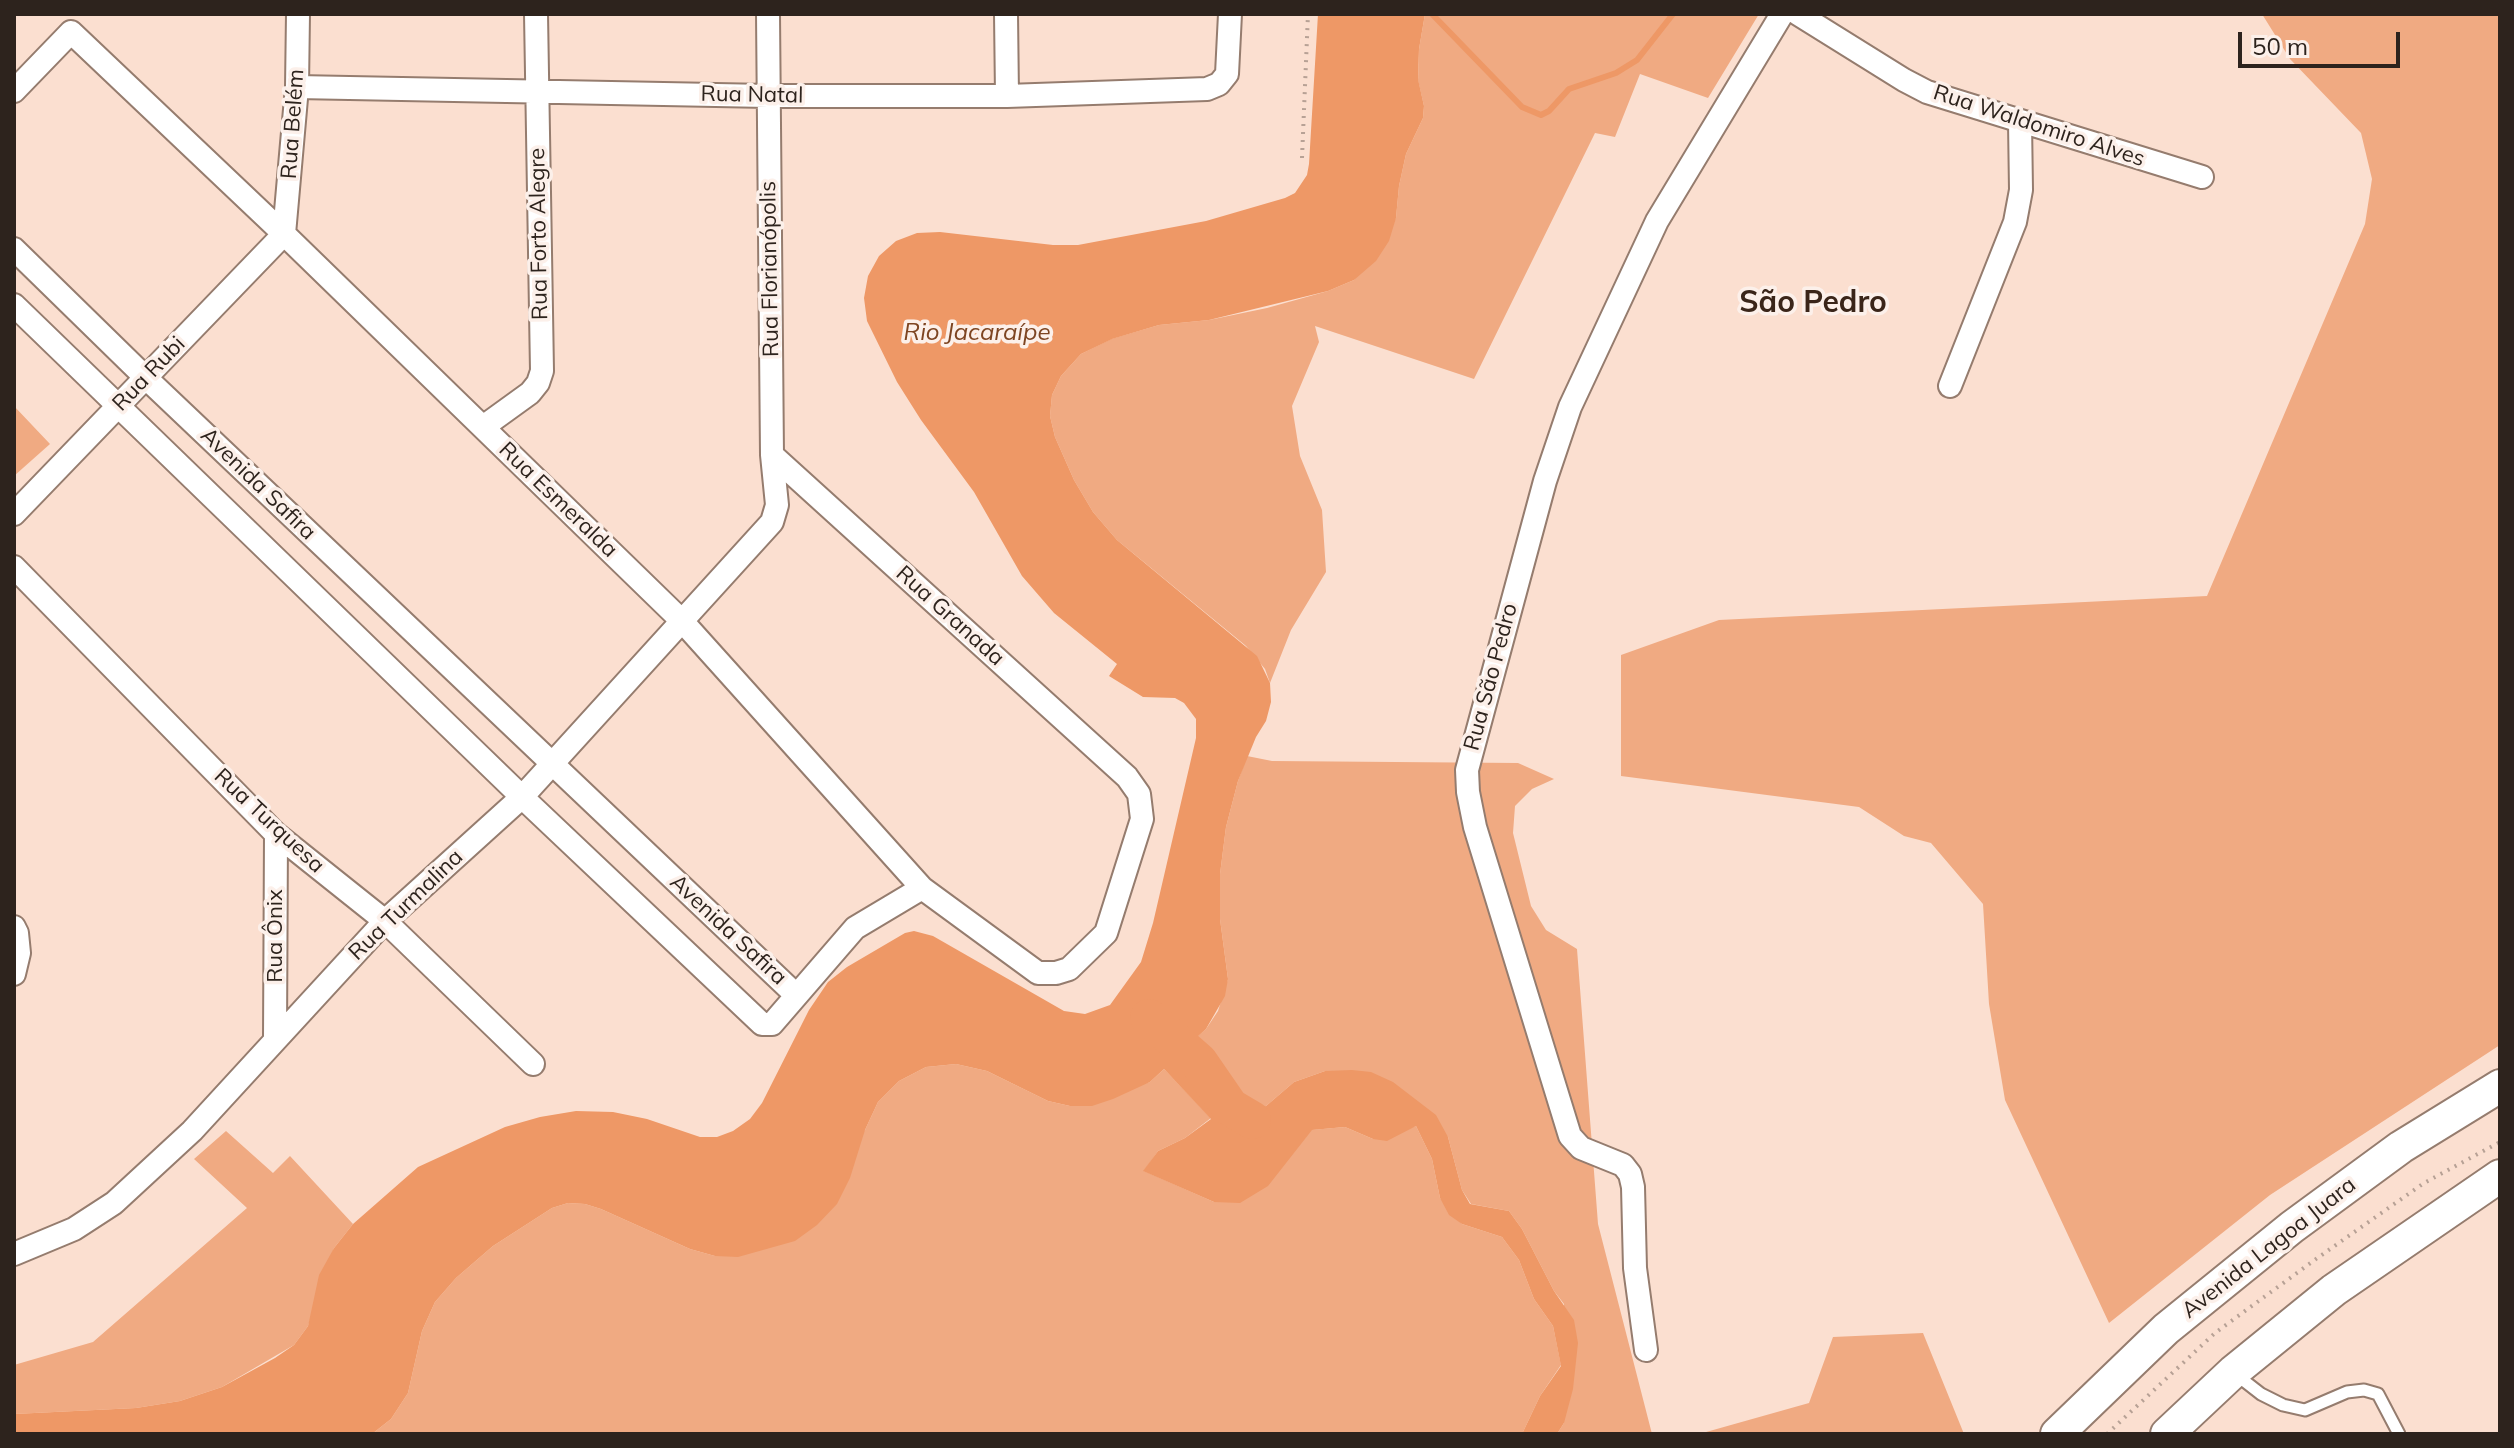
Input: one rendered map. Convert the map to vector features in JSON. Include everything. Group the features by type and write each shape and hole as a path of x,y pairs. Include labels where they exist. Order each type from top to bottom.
{"main road":[{"name":"Avenida Lagoa Juara","path":"2057,1434 2166,1329 2292,1227 2401,1147 2500,1086"},
{"path":"2167,1434 2233,1372 2334,1290 2500,1176"}],"street":[{"name":"Rua Belém","path":"284,234 297,87 298,14"},
{"name":"Rua Forto Alegre","path":"483,427 530,393 542,371 536,14"},
{"name":"Rua Florianópolis","path":"768,14 772,455 777,505 772,522"},
{"path":"1006,14 1007,96"},
{"name":"Rua Natal","path":"297,87 768,96 1007,96 1207,89 1219,84 1227,74 1230,14"},
{"name":"Rua São Pedro","path":"1646,1350 1635,1268 1630,1174 1623,1165 1581,1148 1570,1136 1475,827 1467,770 1545,481 1570,407 1657,221 1782,14"},
{"name":"Rua Waldomiro Alves","path":"1798,14 1927,92 2202,177"},
{"path":"14,91 72,23"},
{"name":"Rua Esmeralda","path":"72,23 682,621 922,888 1038,973"},
{"path":"1950,386 2015,222 2021,190 2020,122"},
{"name":"Rua Rubi","path":"14,514 284,234"},
{"name":"Avenida Safira","path":"14,249 796,995 772,1024 762,1024 522,797 14,305"},
{"name":"Rua Granada","path":"772,455 1127,777 1139,794 1142,819 1106,933 1069,969 1038,973"},
{"name":"Rua Turmalina","path":"14,1254 74,1229 114,1203 192,1131 385,921 522,797 772,522"},
{"name":"Rua Turquesa","path":"14,567 276,834 385,921 533,1064"},
{"name":"Rua Ônix","path":"275,1038 276,834"},
{"path":"796,995 855,928 922,888"},
{"path":"14,927 19,953 14,973"}],"lane":[{"path":"2233,1372 2261,1394 2283,1405 2305,1410 2347,1392 2364,1390 2378,1394 2399,1434"}],"path":[{"path":"1302,158 1308,14"},
{"path":"2107,1434 2215,1333 2424,1183 2500,1142"}],"shaded area":[{"path":"1425,14 1759,14 1708,98 1640,74 1615,137 1595,133 1474,379 1315,326 1319,342 1292,406 1300,456 1322,510 1326,572 1291,630 1270,683 1265,669 1246,646 1117,540 1093,512 1074,480 1055,437 1050,416 1052,395 1061,376 1081,354 1111,339 1159,325 1209,320 1267,308 1328,291 1354,280 1396,218 1406,154 1423,118 1424,106 1418,80"},
{"path":"2262,14 2500,14 2500,1045 2270,1195 2109,1323 2005,1100 1989,1004 1983,904 1931,843 1904,836 1859,807 1621,776 1621,655 1719,620 2207,596 2365,224 2372,179 2361,133 2290,59"},
{"path":"14,406 50,444 14,476"},
{"path":"1247,756 1272,761 1518,763 1554,779 1532,789 1515,806 1513,833 1531,906 1546,930 1577,949 1598,1224 1652,1434 1557,1434 1564,1423 1564,1304 1509,1211 1471,1204 1462,1190 1448,1137 1325,1071 1294,1082 1266,1106 1247,1110 1212,1084 1184,1048 1206,1029 1218,1011 1228,979 1220,919 1220,874 1226,827"},
{"path":"956,1064 987,1071 1048,1101 1070,1106 1150,1082 1164,1069 1211,1118 1185,1138 1158,1151 1144,1171 1214,1202 1291,1155 1311,1130 1345,1127 1373,1139 1416,1126 1432,1159 1440,1198 1462,1224 1502,1237 1519,1260 1534,1299 1553,1326 1561,1365 1540,1396 1522,1434 372,1434 391,1419 408,1393 422,1331 435,1302 456,1278 493,1246 552,1208 568,1203 585,1204 690,1249 715,1256 865,1130 878,1102 899,1081 926,1067"},
{"path":"226,1131 273,1173 290,1156 353,1224 334,1248 308,1326 294,1345 222,1387 180,1401 136,1408 14,1414 14,1365 93,1342 247,1208 194,1159"},
{"path":"1923,1333 1964,1434 1699,1434 1809,1403 1833,1337"}],"water":[{"name":"Rio Jacaraípe","path":"1318,14 1425,14 1418,79 1424,106 1423,118 1406,154 1396,218 1389,241 1376,261 1354,280 1328,291 1209,320 1159,325 1112,339 1081,354 1061,376 1052,395 1050,416 1055,437 1074,480 1093,512 1117,540 1257,656 1270,683 1271,702 1266,721 1238,781 1226,827 1220,874 1220,919 1228,979 1225,996 1206,1029 1184,1049 1212,1084 1247,1110 1266,1106 1294,1082 1325,1071 1352,1070 1371,1072 1393,1082 1436,1115 1448,1137 1462,1190 1470,1204 1509,1211 1574,1320 1578,1343 1573,1389 1564,1423 1557,1434 1522,1434 1540,1396 1561,1366 1553,1326 1534,1299 1519,1260 1502,1237 1462,1224 1449,1215 1440,1198 1432,1159 1416,1126 1387,1141 1373,1139 1345,1127 1312,1130 1268,1186 1240,1203 1214,1202 1143,1171 1158,1151 1185,1138 1211,1119 1164,1069 1150,1082 1113,1099 1092,1106 1070,1106 1048,1101 987,1071 956,1064 926,1067 899,1081 878,1102 837,1204 817,1225 795,1241 738,1257 715,1256 690,1249 585,1204 568,1203 552,1208 493,1246 456,1278 435,1302 422,1331 408,1393 391,1419 372,1434 14,1434 14,1414 136,1408 180,1401 222,1387 275,1358 294,1345 308,1326 319,1275 334,1248 353,1224 418,1167 505,1127 576,1111 613,1112 647,1119 700,1137 717,1137 733,1131 750,1119 762,1103 809,1010 828,982 847,967 905,933 914,931 933,936 1064,1011 1085,1014 1110,1005 1141,962 1153,923 1196,738 1196,719 1184,703 1175,698 1143,697 1109,676 1117,664 1054,613 1022,576 974,492 897,382 867,321 864,298 868,276 879,256 896,241 917,233 940,232 1078,245 1206,221 1295,193 1307,175 1309,164"}],"waterway":[{"path":"1432,14 1522,107 1541,115 1549,111 1569,89 1616,73 1637,60 1673,14"},
{"path":"1149,1018 1199,1062 1230,1107 1252,1120"}],"district":[{"name":"São Pedro","path":"1813,303"}]}
